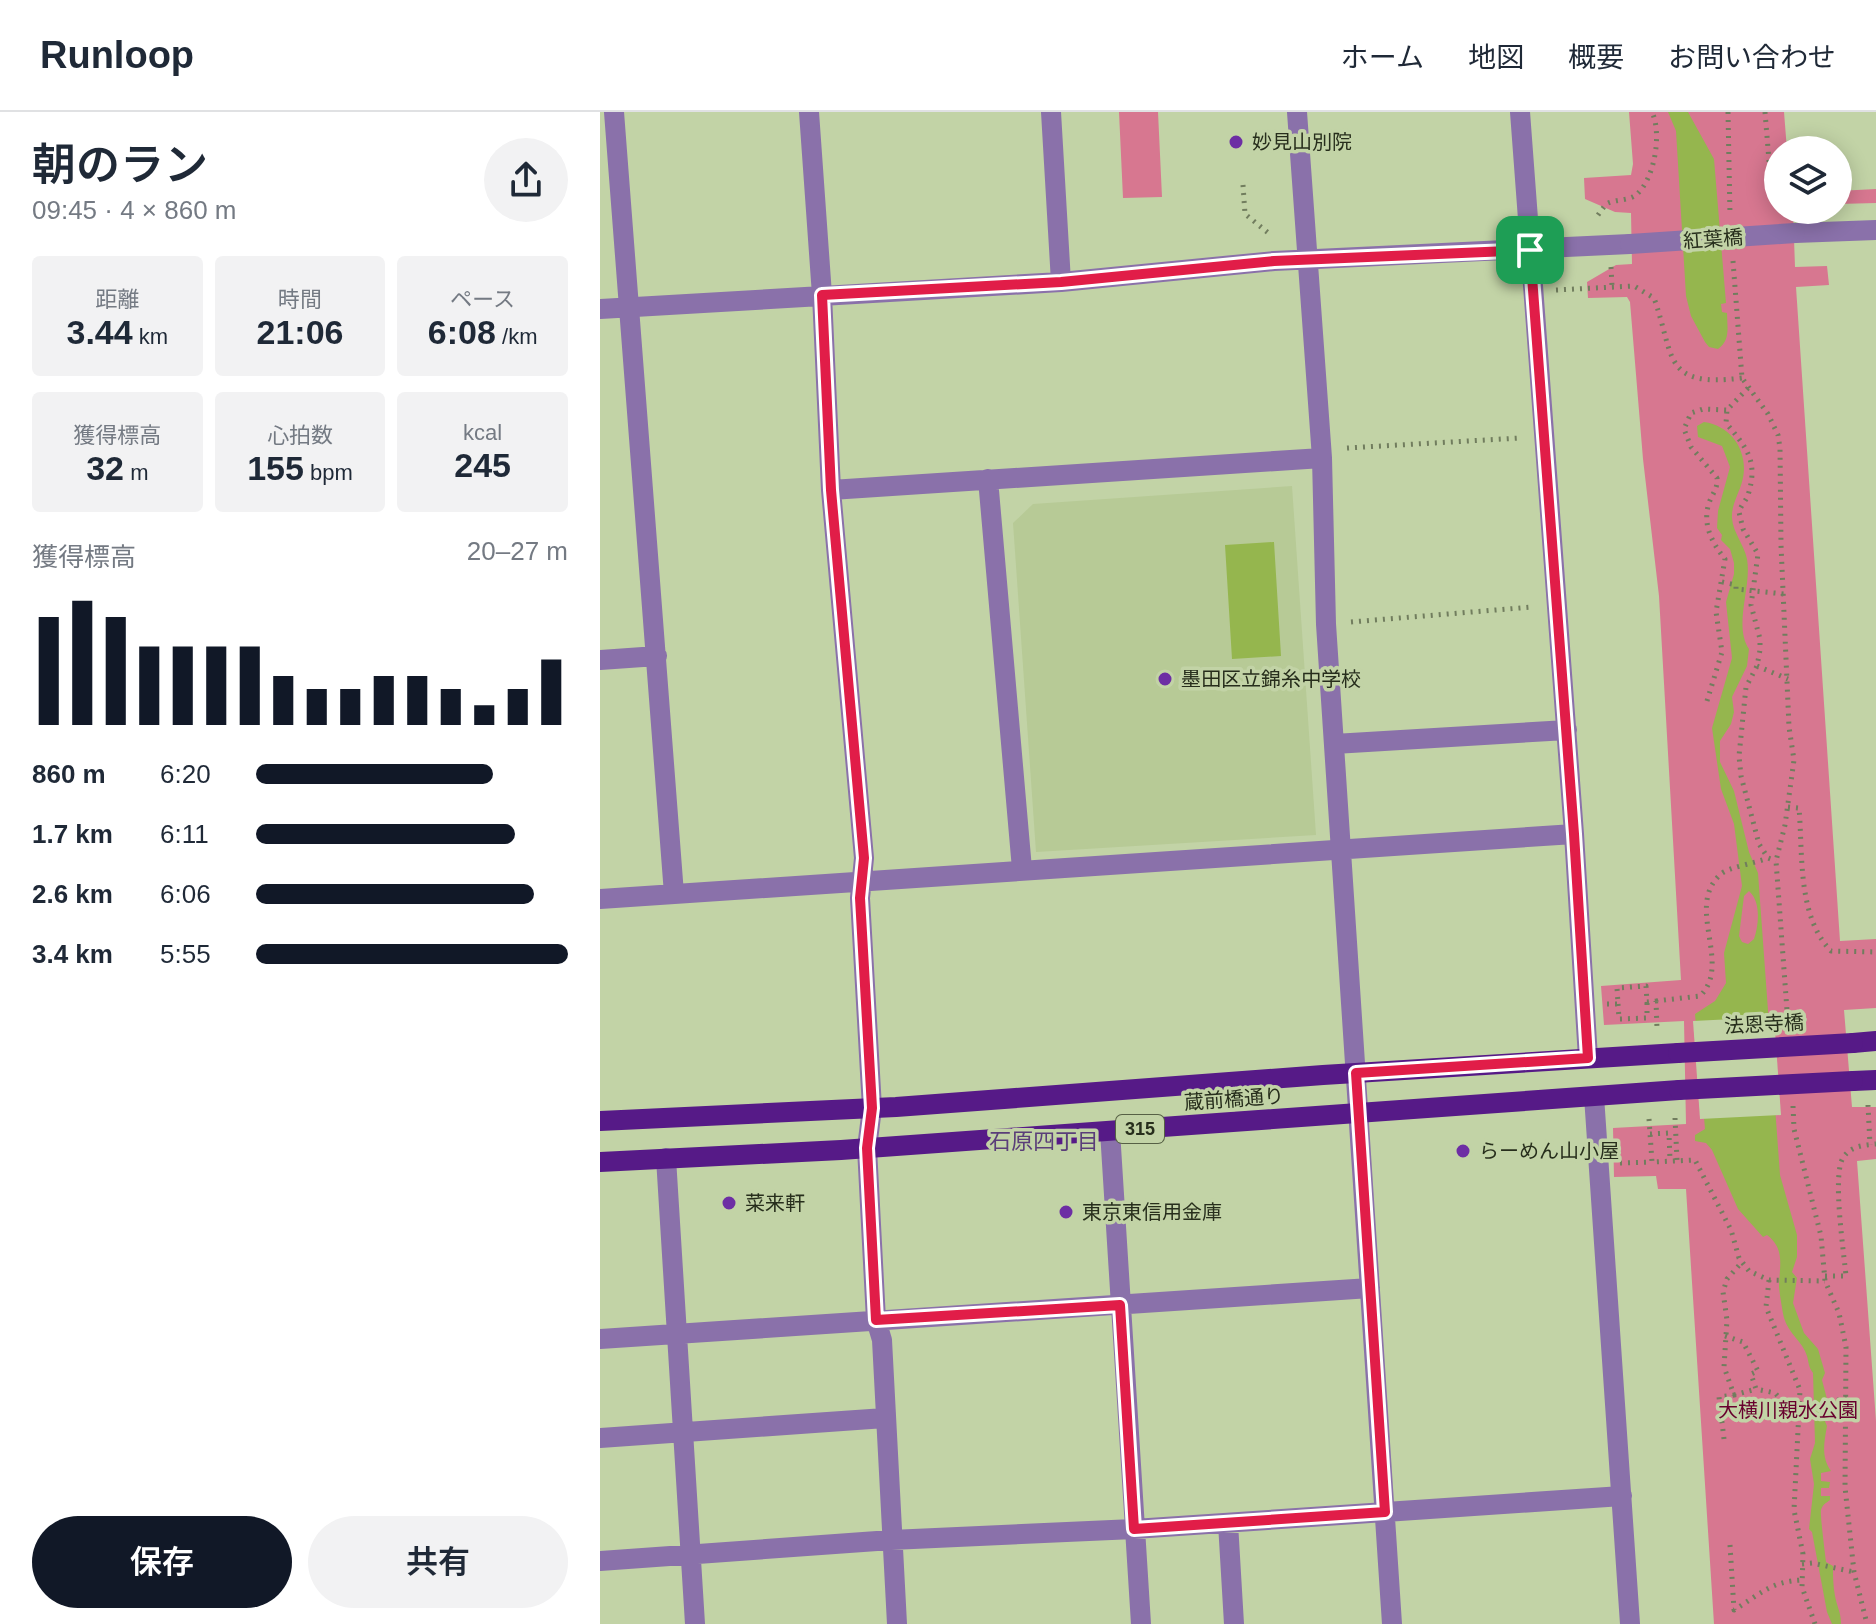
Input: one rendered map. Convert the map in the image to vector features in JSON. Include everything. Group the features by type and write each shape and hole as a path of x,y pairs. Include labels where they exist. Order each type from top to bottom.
{"main road":[{"name":"法恩寺橋","path":"1678,1053 1876,1041"},
{"name":"蔵前橋通り","path":"600,1121 872,1108 1678,1053"},
{"name":"蔵前橋通り","path":"600,1162 867,1148 1679,1090 1876,1080"}],"street":[{"path":"614,112 674,894"},
{"path":"809,112 831,490 864,858 860,898 872,1108 867,1148 876,1320 882,1340 897,1624"},
{"path":"1051,112 1061,282"},
{"path":"1297,112 1322,454 1326,624 1392,1624"},
{"path":"1520,112 1567,730 1588,1058"},
{"name":"紅葉橋","path":"600,309 1061,282 1308,259 1876,230"},
{"path":"831,490 1322,454"},
{"path":"988,479 1022,869"},
{"path":"600,660 657,656"},
{"path":"1334,744 1567,730"},
{"path":"600,899 1574,834"},
{"path":"1594,1096 1630,1624"},
{"path":"1110,1131 1141,1624"},
{"path":"666,1158 695,1624"},
{"path":"600,1339 1370,1288"},
{"path":"600,1438 885,1418"},
{"path":"600,1561 891,1540 1134,1529 1622,1496"},
{"path":"1228,1523 1234,1624"}],"path":[{"path":"1728,112 1730,219"},
{"path":"1765,112 1767,136"},
{"path":"1598,215 1606,204 1636,195 1646,182 1654,156 1655,113"},
{"path":"1243,185 1245,214 1272,236"},
{"path":"1732,249 1742,378 1774,425 1780,448 1789,727 1794,760 1776,861 1788,1039"},
{"path":"1551,291 1634,286 1654,298 1665,341 1683,373 1711,382 1742,378"},
{"path":"1748,388 1727,410 1726,423 1751,455 1748,496 1739,512 1743,529 1758,554 1751,605 1760,639 1757,666 1746,687 1739,756 1741,776 1765,859"},
{"path":"1707,701 1722,652 1716,612 1718,592 1726,568 1725,559 1709,536 1706,519 1708,504 1718,484 1717,478 1691,447 1684,429 1691,413 1703,409 1727,410"},
{"path":"1322,454 1543,437"},
{"path":"1722,582 1751,592 1784,594"},
{"path":"1326,624 1557,605"},
{"path":"1757,666 1788,679"},
{"path":"1788,807 1799,808 1804,880 1813,926 1822,942 1831,951 1876,952"},
{"path":"1647,1002 1700,996 1711,985 1713,968 1707,914 1710,889 1721,874 1765,859 1776,861"},
{"path":"1646,986 1647,1018 1619,1019 1618,1004 1617,988 1646,986"},
{"path":"1656,1001 1657,1028"},
{"path":"1598,1005 1618,1004"},
{"path":"1792,1099 1794,1129 1821,1236 1825,1279 1839,1313 1846,1347 1845,1487 1854,1572 1867,1624"},
{"path":"1615,1164 1695,1160 1749,1271 1772,1280 1800,1281 1846,1276 1839,1208 1839,1165 1844,1155 1853,1148 1873,1145 1868,1105"},
{"path":"1673,1160 1675,1118"},
{"path":"1649,1119 1652,1162"},
{"path":"1650,1134 1672,1132"},
{"path":"1734,1395 1724,1367 1727,1320 1723,1292 1727,1279 1742,1262"},
{"path":"1772,1280 1766,1307 1800,1390 1794,1510 1802,1587 1815,1624"},
{"path":"1725,1336 1743,1342 1758,1371 1751,1374 1756,1389"},
{"path":"1724,1439 1719,1397 1756,1389 1775,1393 1799,1416"},
{"path":"1799,1416 1811,1406 1848,1397"},
{"path":"1730,1545 1734,1610 1767,1587 1802,1580"},
{"path":"1802,1564 1812,1563 1854,1572"}],"shaded area":[{"path":"1668,112 1688,112 1714,159 1726,303 1721,304 1722,312 1727,313 1728,328 1727,337 1718,349 1709,347 1705,342 1691,316 1686,296 1676,131"},
{"path":"1704,422 1723,429 1737,443 1744,461 1732,518 1747,559 1743,629 1749,649 1747,666 1732,697 1734,712 1731,724 1720,741 1720,762 1734,791 1749,852 1758,873 1780,1175 1797,1235 1797,1257 1792,1272 1797,1278 1793,1303 1804,1333 1818,1349 1825,1373 1822,1380 1827,1399 1824,1450 1831,1471 1821,1473 1821,1481 1830,1482 1829,1488 1821,1488 1821,1496 1830,1496 1830,1500 1821,1510 1821,1519 1826,1562 1833,1566 1834,1592 1841,1624 1832,1624 1827,1612 1809,1529 1814,1484 1810,1459 1815,1443 1813,1373 1805,1351 1784,1318 1777,1246 1767,1235 1763,1237 1738,1209 1712,1150 1706,1143 1695,1141 1695,1135 1705,1129 1695,1014 1715,1001 1726,983 1724,953 1742,886 1734,824 1721,789 1712,728 1732,658 1726,602 1734,563 1730,549 1721,540 1722,535 1717,528 1718,511 1730,467 1722,446 1698,437 1697,426","holes":["1749,891 1758,920 1754,939 1748,944 1742,942 1739,936 1744,896"]},
{"name":"墨田区立錦糸中学校","path":"1292,486 1316,835 1036,852 1013,523 1033,504"},
{"path":"1274,542 1281,656 1232,659 1225,545"}],"green space":[{"path":"1119,112 1158,112 1162,197 1123,198"},
{"name":"大横川親水公園","path":"1629,112 1784,112 1786,136 1764,136 1764,224 1793,224 1795,267 1827,266 1829,285 1796,287 1840,941 1876,939 1876,1008 1844,1010 1852,1107 1876,1107 1876,1159 1857,1161 1876,1421 1876,1624 1714,1624 1686,1189 1658,1189 1656,1176 1614,1177 1613,1128 1686,1124 1684,1021 1604,1025 1601,986 1681,980 1659,596 1643,459 1630,302 1627,297 1588,298 1587,282 1616,265 1632,264 1631,213 1615,212 1585,199 1584,178 1631,175"},
{"path":"1876,189 1876,203 1852,204 1852,190"}],"pier":[{"path":"1774,1017 1781,1115 1700,1119 1693,1021"}],"place":[{"name":"妙見山別院","path":"1236,142"},
{"name":"墨田区立錦糸中学校","path":"1165,679"},
{"name":"らーめん山小屋","path":"1463,1151"},
{"name":"菜来軒","path":"729,1203"},
{"name":"東京東信用金庫","path":"1066,1212"}],"district":[{"name":"石原四丁目","path":"1044,1141"}],"route":[{"path":"1530,250 1588,1058 1356,1073 1385,1512 1134,1529 1120,1305 876,1320 867,1148 872,1108 860,898 864,858 831,490 822,295 1061,282 1274,261 1530,250"}]}
